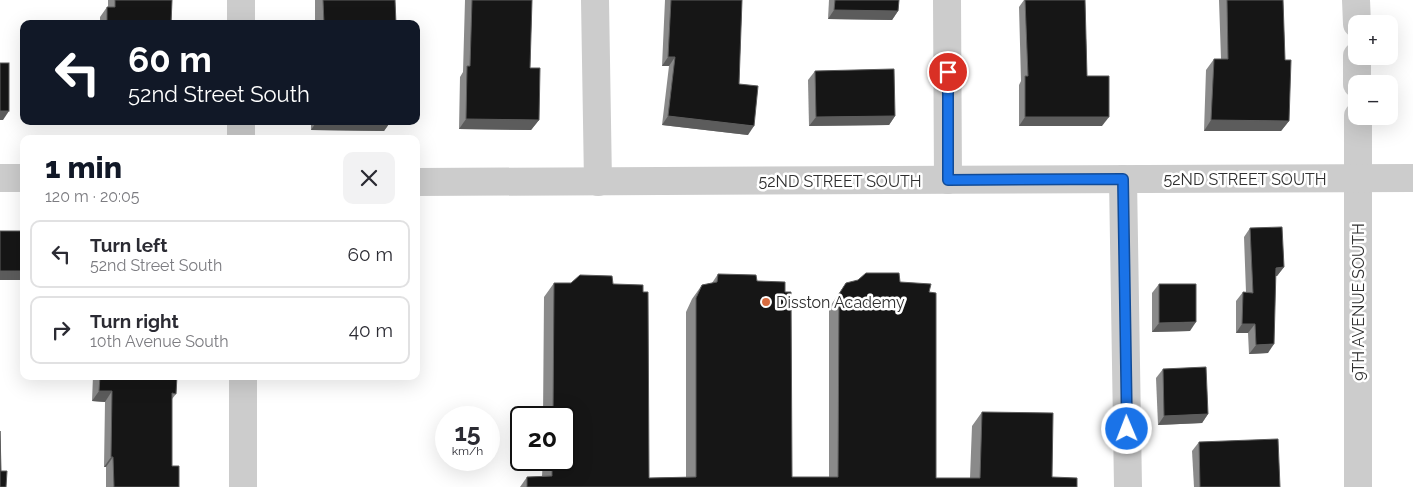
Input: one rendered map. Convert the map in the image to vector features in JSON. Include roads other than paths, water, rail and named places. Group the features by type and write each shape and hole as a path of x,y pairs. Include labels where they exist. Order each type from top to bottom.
{"street":[{"path":"241,0 241,20"},
{"path":"596,0 598,182"},
{"path":"947,0 948,180"},
{"path":"1356,0 1357,15"},
{"name":"9TH AVENUE SOUTH","path":"1358,125 1358,487"},
{"path":"0,178 20,178"},
{"name":"52ND STREET SOUTH","path":"420,182 1413,178"},
{"path":"1123,179 1128,487"},
{"path":"242,380 243,487"}],"place":[{"name":"Disston Academy","path":"766,302"}]}
